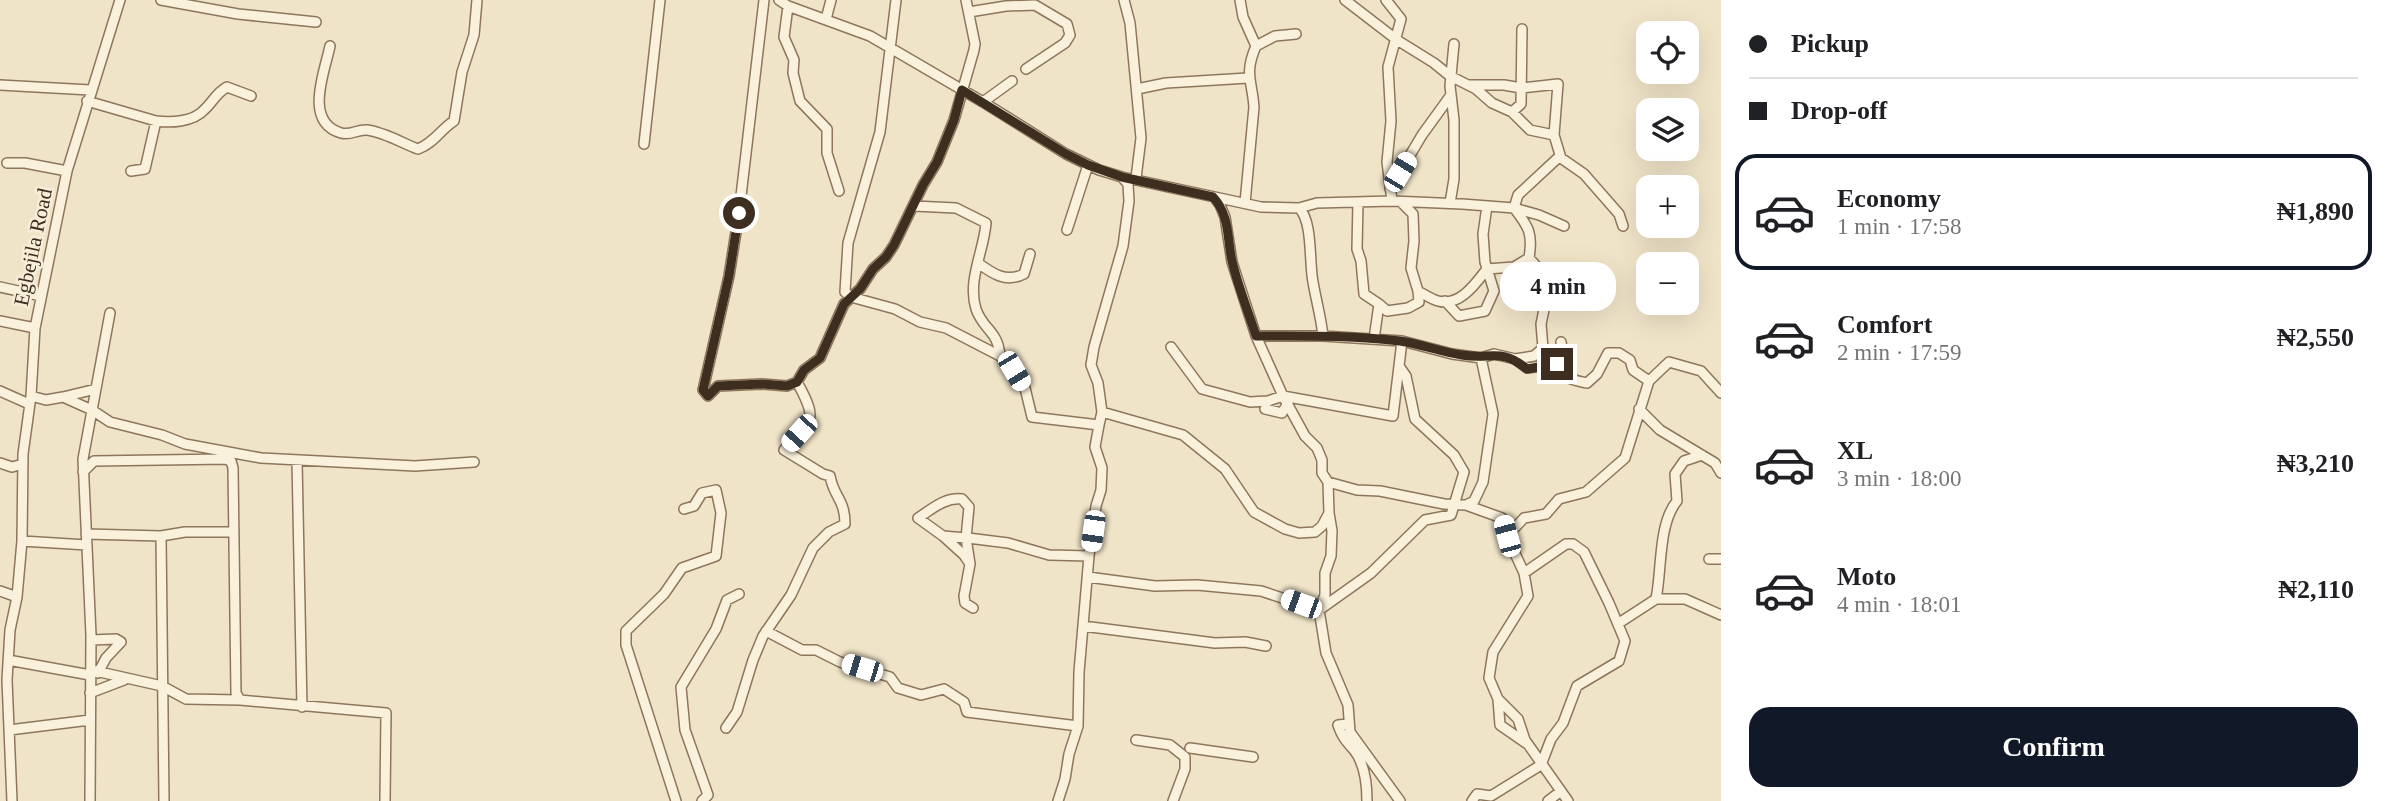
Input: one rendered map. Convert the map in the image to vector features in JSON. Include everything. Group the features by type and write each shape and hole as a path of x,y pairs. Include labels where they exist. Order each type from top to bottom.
{"street":[{"name":"Egbejila Road","path":"12,801 5,760 9,730 4,714 4,688 22,541 23,464 35,328 67,171 120,0"},
{"path":"161,0 238,14 316,22"},
{"path":"330,46 318,104 329,125 344,134 362,130 374,132 418,149 429,144 454,121 462,72 474,35 477,0"},
{"path":"643,144 660,0"},
{"path":"764,0 737,225 729,276 703,390 708,396 718,386 787,386 797,382 804,370 820,358 844,304 886,257 946,140 969,74 975,44 966,0"},
{"path":"779,0 788,6 870,36 984,102 1066,154 1122,177 1261,207 1299,208 1317,203 1358,202 1450,203 1514,208 1564,226"},
{"path":"826,19 831,0"},
{"path":"896,0 878,146 846,256 843,287 851,297 895,309 920,322 946,327 1000,356 1025,388 1032,417 1099,425"},
{"path":"1124,0 1130,23 1141,138 1136,178"},
{"path":"1240,0 1243,17 1256,46"},
{"path":"1345,0 1450,76 1469,85 1492,103 1512,111 1530,130 1554,135"},
{"path":"1358,202 1357,249 1361,261 1364,294 1387,311 1419,302 1411,268 1413,214 1397,202 1390,188 1387,162 1391,121 1388,67 1401,19 1386,0"},
{"path":"969,12 1035,5 1067,24 1070,35 1065,43 1026,69"},
{"path":"788,6 784,37 794,60 793,74 800,101 827,129 827,153 839,191"},
{"path":"870,36 884,34 893,24"},
{"path":"1512,111 1521,104 1522,29"},
{"path":"1245,203 1254,107 1253,91 1248,78 1251,59 1256,46 1275,36 1296,34"},
{"path":"1450,203 1454,179 1454,120 1450,76 1454,44"},
{"path":"1137,89 1166,83 1248,78"},
{"path":"984,102 1012,81"},
{"path":"1469,85 1521,88 1558,84 1554,135 1560,156 1584,174 1619,214 1623,226"},
{"path":"0,85 90,90"},
{"path":"87,101 168,122 199,115 218,92 228,87 251,96"},
{"path":"1390,188 1422,135 1451,95"},
{"path":"131,172 145,169 156,121"},
{"path":"1514,208 1518,195 1560,156"},
{"path":"6,163 25,163 67,171"},
{"path":"1067,230 1088,165"},
{"path":"1058,801 1078,726 1089,556 1102,468 1095,447 1102,412 1098,383 1091,365 1123,246 1129,201 1128,184 1122,177"},
{"path":"1213,197 1225,216 1232,262 1256,336 1285,400 1306,436 1317,448 1322,460 1322,473 1328,482 1331,556 1325,573 1325,595 1319,610 1326,653 1348,705 1353,738 1401,801"},
{"path":"914,206 956,208 986,223 974,273 975,307 985,326 998,340 1000,356"},
{"path":"1445,302 1460,316 1485,311 1494,291 1487,269 1483,240 1487,206"},
{"path":"1299,208 1305,218 1312,279 1320,309 1323,336"},
{"path":"1514,208 1523,219 1532,239 1529,258"},
{"path":"978,263 1004,278 1016,278 1024,274 1030,254"},
{"path":"1418,291 1445,302 1461,297 1487,269 1514,267 1529,258"},
{"path":"1256,336 1323,336 1402,341 1452,354 1481,358 1494,354 1515,359 1534,356 1543,348 1541,324 1550,281 1529,258"},
{"path":"0,287 41,296"},
{"path":"1374,339 1379,304"},
{"path":"90,801 90,693 93,673 83,459 110,313"},
{"path":"0,321 35,328"},
{"path":"1250,402 1285,400 1393,416 1402,341"},
{"path":"1515,359 1527,369 1555,364 1563,355 1561,342"},
{"path":"1171,347 1202,389 1250,402 1265,409 1285,400"},
{"path":"1555,364 1558,372 1569,380 1587,383 1597,374 1608,353 1619,353 1630,360 1633,370 1649,380"},
{"path":"1319,610 1371,573 1425,520 1451,515 1461,505 1474,501 1483,482 1493,415 1481,358"},
{"path":"1507,536 1524,518 1546,514 1559,499 1586,492 1625,458 1649,380 1669,362 1701,371 1721,393"},
{"path":"1399,366 1406,376 1415,419 1454,455 1464,472 1461,505"},
{"path":"726,727 737,712 753,660 766,631 791,595 813,548 845,524 842,500 833,490 830,476 822,474 784,450 808,425 812,416 808,401 797,382"},
{"path":"0,391 30,400 46,400 96,389"},
{"path":"62,397 92,410 110,422 162,435 185,444 261,458 415,466 474,462"},
{"path":"1639,409 1660,430 1715,463 1721,473"},
{"path":"1102,412 1183,435 1225,470 1254,512 1285,529 1299,533 1314,532 1322,526 1329,513"},
{"path":"1656,599 1661,578 1661,546 1671,507 1677,501 1675,474 1684,461 1702,455"},
{"path":"83,472 94,461 225,458 231,461 236,693 240,700"},
{"path":"297,461 302,707"},
{"path":"0,463 12,467 23,464"},
{"path":"1328,482 1357,490 1380,491 1461,505 1502,518 1524,573 1528,596 1493,652 1489,678 1498,699 1500,725 1527,744"},
{"path":"676,801 626,645 626,631 664,594 682,568 716,556 721,513 716,490 702,493 694,506 684,509"},
{"path":"970,564 943,536 918,518 953,498 962,499 969,507 965,538 970,564 964,596 965,603 973,608"},
{"path":"86,534 161,536 185,532 234,532"},
{"path":"161,536 164,801"},
{"path":"943,536 1008,543 1049,555 1089,556"},
{"path":"22,541 87,545"},
{"path":"1472,801 1477,794 1491,796 1541,765 1551,738 1563,723 1577,686 1619,661 1625,641 1584,552 1573,544 1566,544 1524,573"},
{"path":"1709,559 1721,559"},
{"path":"1088,577 1155,586 1197,585 1261,591 1319,610"},
{"path":"0,591 17,597"},
{"path":"702,801 708,795 685,730 681,687 716,629 727,600 739,594"},
{"path":"1619,623 1656,599 1685,599 1721,615"},
{"path":"1083,626 1215,643 1245,642 1266,646"},
{"path":"766,631 802,650 816,650 840,662 890,677 898,688 921,695 944,689 964,702 967,712 1078,726"},
{"path":"91,640 106,638 121,642 93,673"},
{"path":"8,660 162,686 186,699 240,700 386,713 385,801"},
{"path":"90,693 125,680"},
{"path":"1498,699 1518,719 1527,744 1568,801"},
{"path":"9,730 90,720"},
{"path":"1349,724 1338,725 1342,737 1356,752 1365,774 1367,801"},
{"path":"1136,740 1170,745 1185,759"},
{"path":"1174,748 1253,757"},
{"path":"1173,801 1190,748"},
{"path":"1548,801 1561,791"}],"route":[{"path":"739,213 729,276 703,390 708,396 718,386 787,386 797,382 804,370 820,358 844,304 886,257 902,230 937,162 954,120 962,90 1066,154 1099,170 1213,197 1225,216 1232,262 1256,336 1348,336 1402,341 1466,356 1481,358 1494,354 1515,359 1527,369 1557,364"}]}
